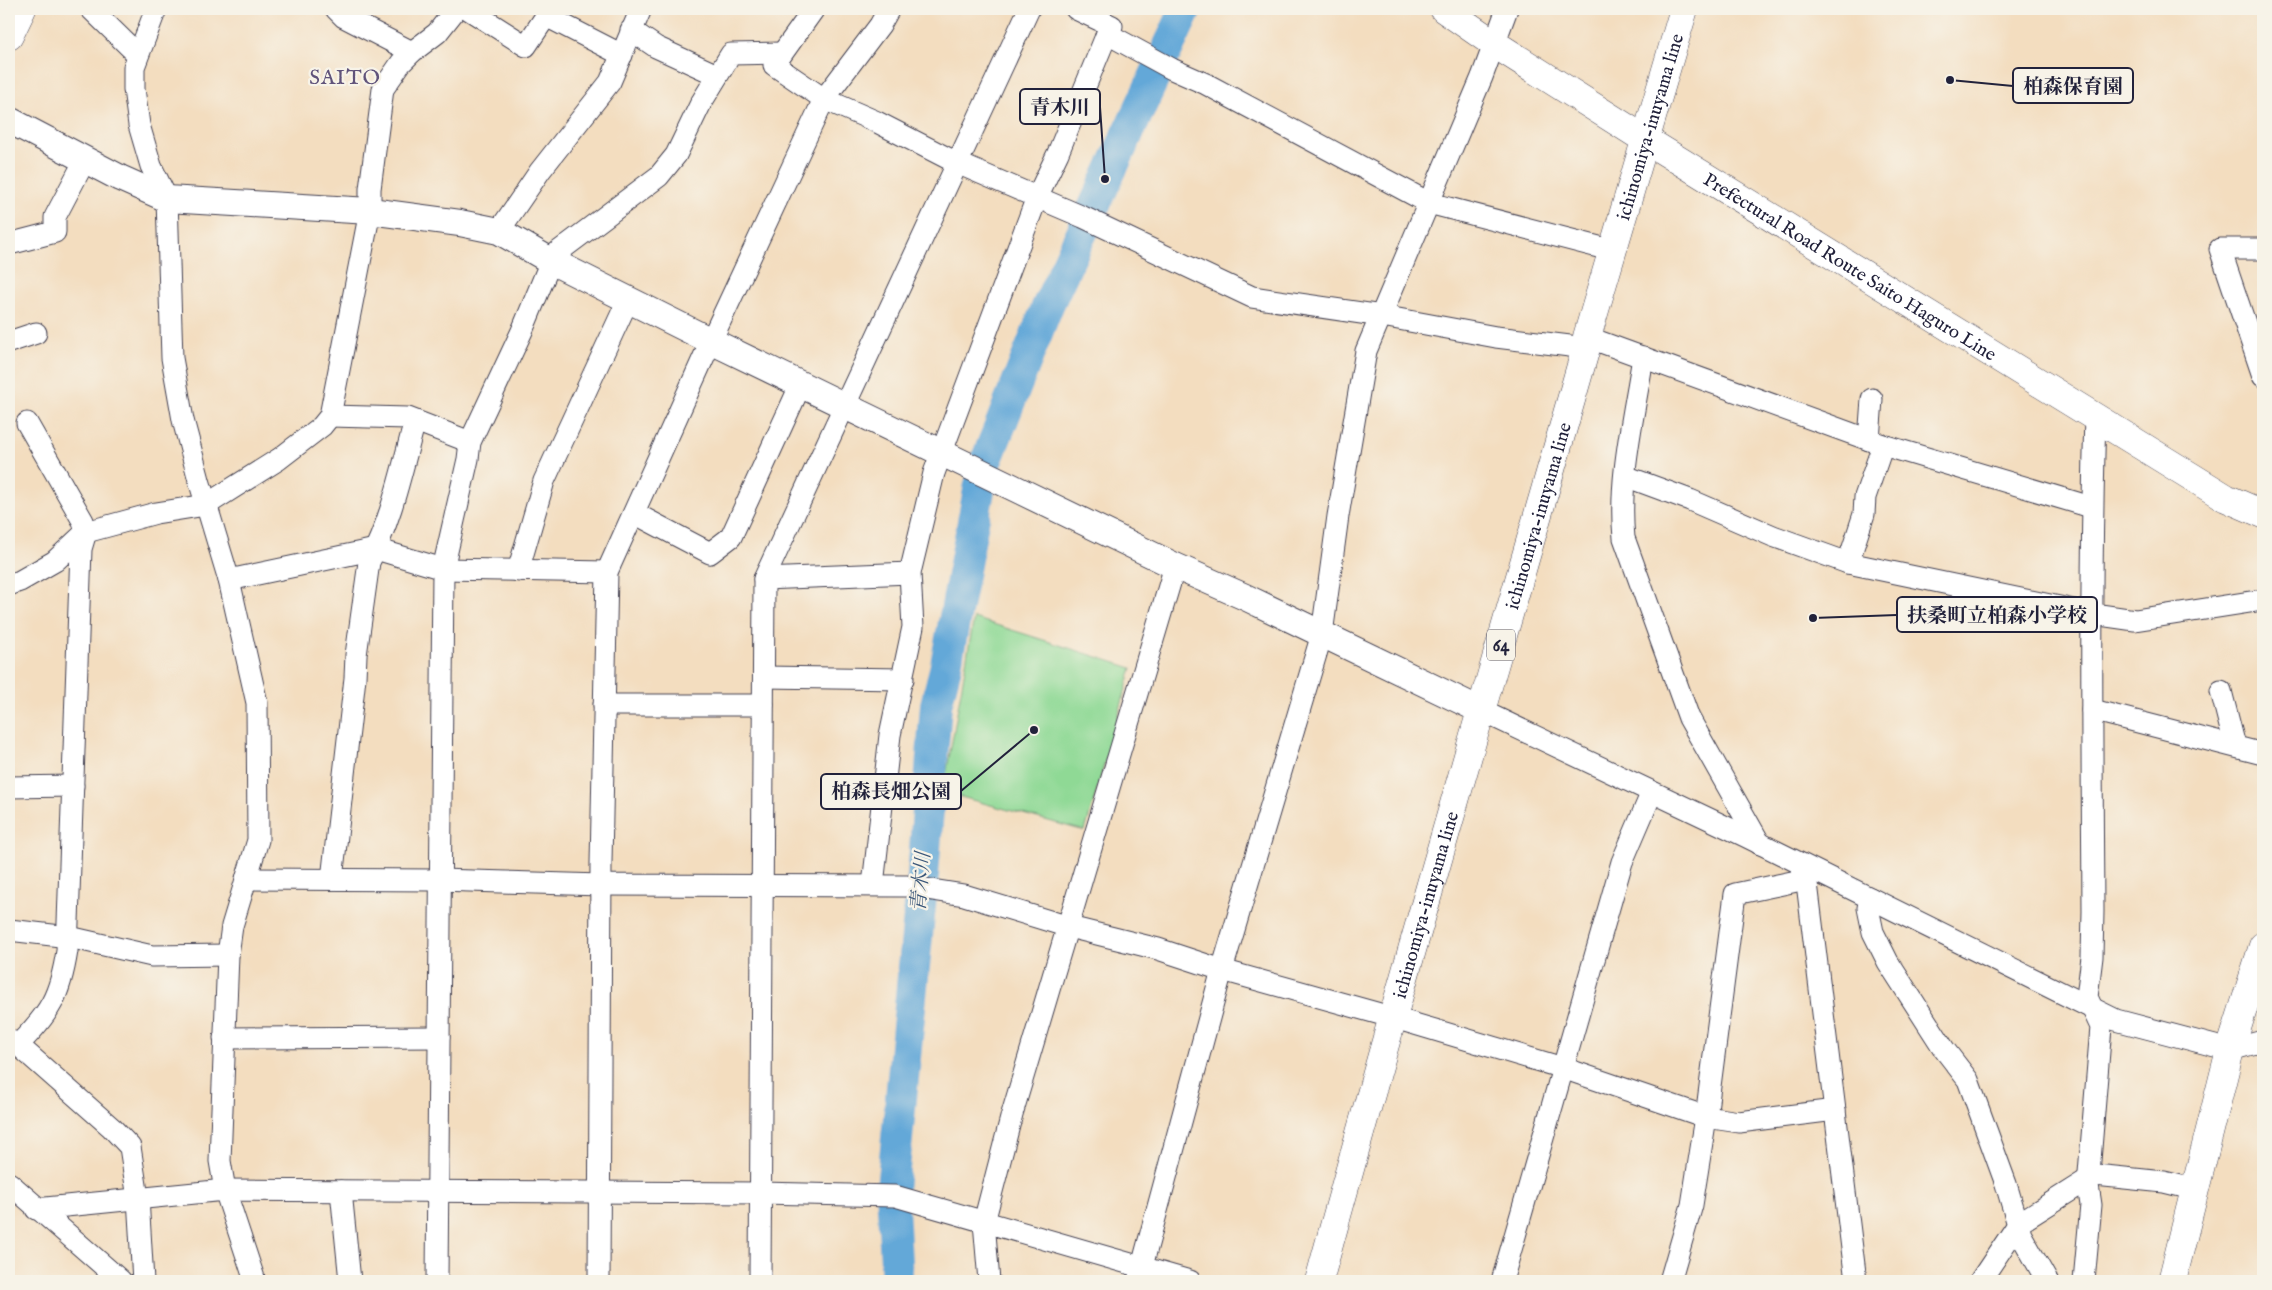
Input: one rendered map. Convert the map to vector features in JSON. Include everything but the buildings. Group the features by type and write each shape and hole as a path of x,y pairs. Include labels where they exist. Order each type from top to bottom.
{"main road":[{"path":"9,36 22,9"},
{"name":"Prefectural Road Route Saito Haguro Line","path":"1444,9 1493,44 1646,140 2226,498 2263,514"},
{"name":"ichinomiya-inuyama line","path":"1318,1281 1391,1017 1482,711 1684,9"},
{"path":"2172,1281 2230,1050 2263,946"}],"street":[{"path":"91,9 137,54"},
{"path":"156,9 137,54 134,67 139,125 151,166 167,199 172,358 184,420 206,505 229,580 257,704 258,840 232,926 228,955 220,1161 225,1190 255,1281"},
{"path":"336,9 344,17 412,52"},
{"path":"9,585 55,561 86,532 156,513 206,505 279,460 322,426 330,416 370,210 370,189 382,89 412,52 437,33 456,9"},
{"path":"468,9 526,46 546,16 622,54"},
{"path":"499,231 540,171 606,89 617,69 640,9"},
{"path":"814,9 774,65 824,99 877,122 957,163 1037,197 1252,297 1382,316 1496,337 1587,343 1643,356 1876,442 2092,507"},
{"path":"599,1281 601,885 607,572 711,341 824,99 890,9"},
{"path":"760,1281 764,579 843,405 1029,9"},
{"path":"1076,9 1113,24"},
{"path":"1140,1274 1222,970 1322,634 1338,516 1366,351 1482,77 1507,9"},
{"path":"873,885 890,735 913,627 910,573 934,473 1037,197 1058,153 1113,24"},
{"path":"1113,24 1115,38 1206,84 1428,203 1614,251"},
{"path":"631,30 662,51 717,75"},
{"path":"437,1281 443,569 468,459 470,442 522,331 551,261 558,252 660,176 687,135 717,75 730,54 782,53"},
{"path":"9,120 85,160 167,199 370,210 460,222 499,231 551,261 711,341 1175,566 1322,634 1760,844 1806,873 1870,898 2095,1011 2116,1020 2230,1050 2263,1041"},
{"path":"9,244 55,232 55,217 85,160"},
{"path":"2263,249 2220,249 2263,376"},
{"path":"518,571 544,481 628,300"},
{"path":"9,342 36,333"},
{"path":"1643,356 1625,476 1622,514 1624,538 1689,718 1760,844"},
{"path":"634,512 710,553 731,538 801,384"},
{"path":"1848,563 1864,514 1865,496 1876,442 1872,399"},
{"path":"330,416 400,418 415,421 470,442"},
{"path":"2084,1281 2091,1205 2089,1178 2101,1027 2087,997 2092,958 2092,507 2095,417"},
{"path":"332,879 356,655 369,562 376,549 415,421"},
{"path":"27,423 83,522 86,532 81,550 69,937 63,976 52,1005 39,1024 13,1042 112,1128 130,1147 138,1198 144,1281"},
{"path":"1625,476 1690,500 1773,536 1848,563 2093,614 2135,620 2263,600"},
{"path":"229,580 376,549 443,569 607,572"},
{"path":"988,1281 984,1222 1012,1114 1175,566"},
{"path":"764,579 910,573"},
{"path":"764,677 903,679"},
{"path":"2221,691 2235,746"},
{"path":"604,705 763,705"},
{"path":"2092,710 2263,754"},
{"path":"9,787 74,786"},
{"path":"1502,1281 1622,862 1652,792"},
{"path":"1806,873 1856,1281"},
{"path":"1670,1281 1692,1205 1706,1117 1735,894 1806,873"},
{"path":"246,879 439,880 601,885 763,884 907,886 964,895 1069,927 1158,949 1222,970 1391,1017 1563,1068 1706,1117 1739,1122 1835,1110"},
{"path":"1870,898 1868,908 1873,932 1888,962 1944,1049 1968,1080 2019,1223 2021,1235 2047,1281"},
{"path":"9,930 69,937 152,956 228,955"},
{"path":"224,1038 439,1037"},
{"path":"1980,1281 2019,1223 2094,1175 2164,1182 2194,1189"},
{"path":"9,1183 36,1209 121,1281"},
{"path":"36,1209 225,1190 760,1193 896,1196 984,1222 1140,1274 1190,1281"},
{"path":"341,1191 350,1281"}],"green space":[{"path":"974,618 1132,668 1085,831 943,792"}],"waterway":[{"name":"青木川","path":"987,459 1048,305 1186,9"},
{"name":"青木川","path":"897,1281 892,1189 923,875 936,705 945,670 980,485"}],"place":[{"name":"柏森保育園","path":"1950,80"},
{"name":"青木川","path":"1105,179"},
{"name":"扶桑町立柏森小学校","path":"1813,618"},
{"name":"柏森長畑公園","path":"1034,730"}],"district":[{"name":"SAITO","path":"345,77"}]}
